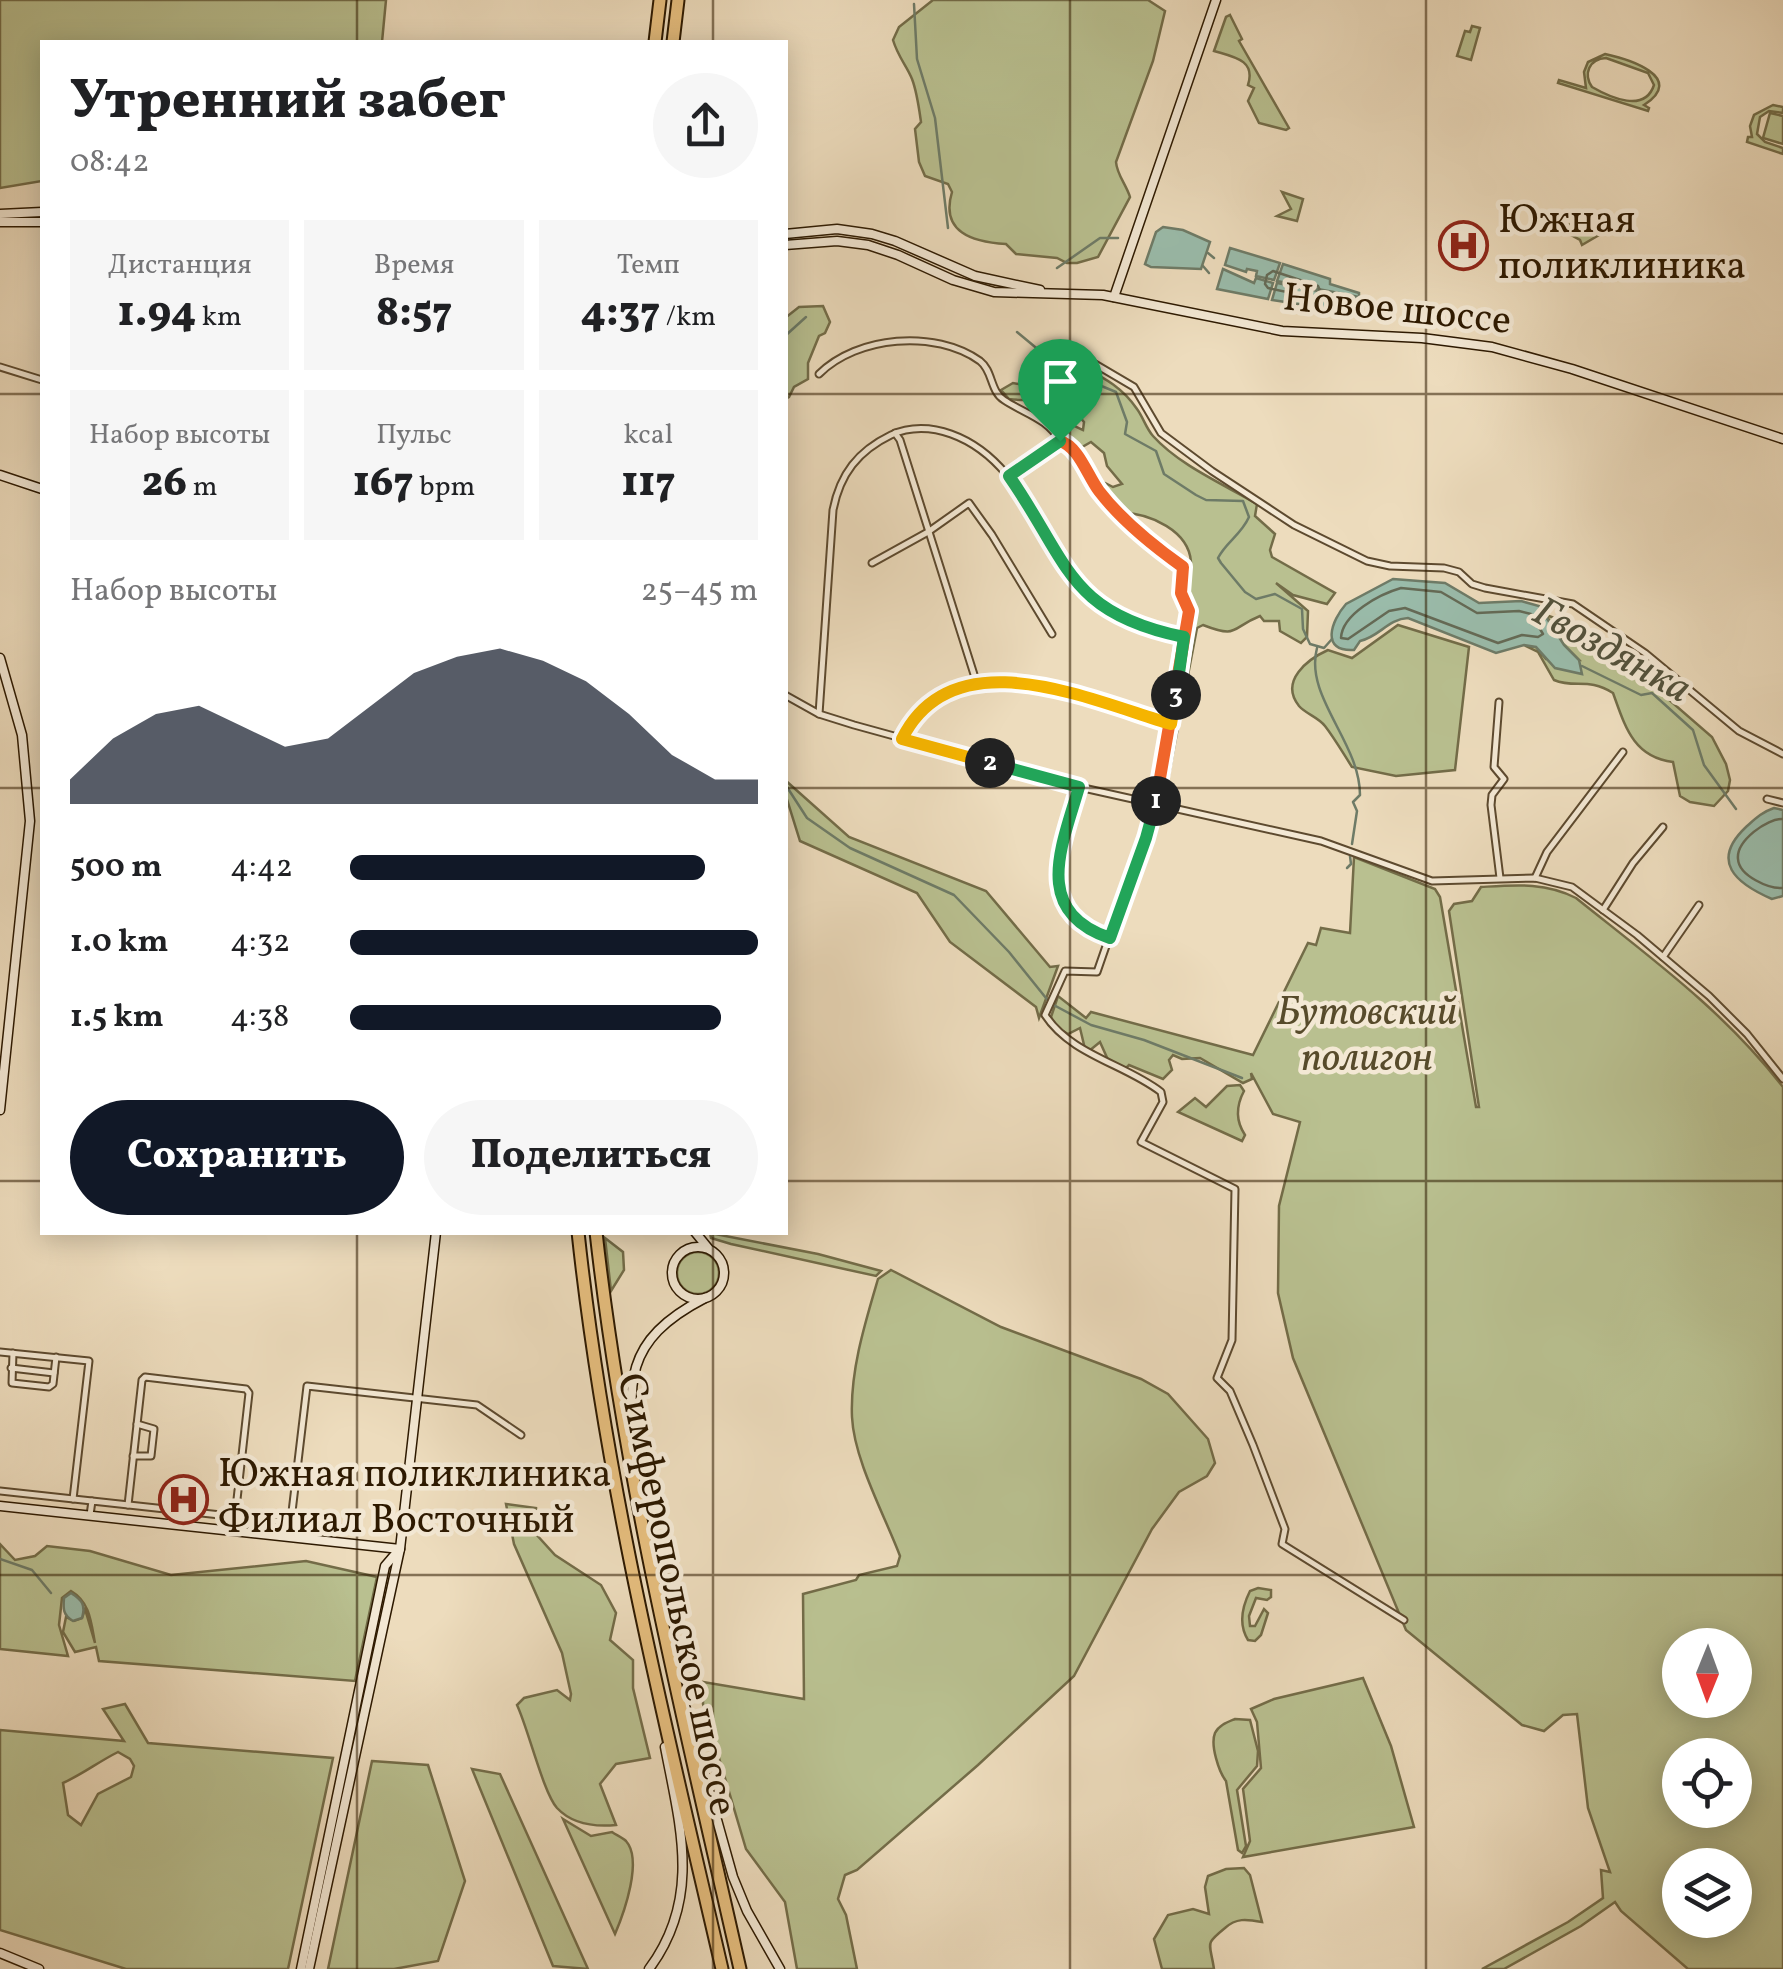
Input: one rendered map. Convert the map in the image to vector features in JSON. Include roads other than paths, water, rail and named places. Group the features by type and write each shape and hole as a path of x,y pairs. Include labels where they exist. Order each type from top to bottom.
{"highway":[{"path":"654,40 660,0"},
{"path":"672,40 678,0"},
{"name":"Симферопольское шоссе","path":"578,1235 601,1415 643,1629 722,1969"},
{"name":"Симферопольское шоссе","path":"596,1235 617,1394 647,1556 740,1969"}],"street":[{"path":"1114,297 1216,0"},
{"path":"0,214 40,212"},
{"path":"0,222 40,222"},
{"path":"788,234 837,230 872,234 975,276 1049,293"},
{"path":"788,245 868,245 976,288 1010,294 1049,293"},
{"name":"Новое шоссе","path":"1049,293 1114,297 1282,331 1422,338 1521,353 1783,439"},
{"path":"819,374 832,361 868,346 936,344 979,361 1001,398 1047,424 1060,441 1071,445 1096,488 1121,516 1183,567 1181,593 1189,611 1156,806 1097,972 1061,974 1045,1016 1054,1029 1079,1047 1161,1092 1163,1102 1141,1142 1235,1189 1232,1340 1217,1378 1230,1392 1253,1445 1284,1529 1282,1544 1404,1620"},
{"path":"1082,357 1134,387 1161,433 1212,472 1312,535 1378,564 1444,568 1460,572 1472,584 1485,588 1573,604 1645,653 1739,731 1783,754"},
{"path":"0,367 40,379"},
{"path":"819,714 838,486 852,463 872,446 913,428 940,430 984,449 1009,476 1062,563 1092,600 1126,620 1184,637"},
{"path":"895,433 977,684"},
{"path":"1009,476 1060,441"},
{"path":"0,474 40,488"},
{"path":"872,563 928,532 969,503 1052,634"},
{"path":"0,658 22,734 30,821 0,1110"},
{"path":"902,739 922,707 977,684 1016,681 1046,686 1171,724"},
{"path":"788,697 819,714 902,739 1156,806 1320,841 1437,881 1535,878 1572,888 1662,957 1748,1034 1783,1079"},
{"path":"1499,702 1494,767 1504,779 1490,805 1500,878"},
{"path":"1535,878 1547,852 1623,752"},
{"path":"1079,787 1058,870 1058,892 1066,909 1085,927 1110,938"},
{"path":"1767,799 1783,803"},
{"path":"1603,910 1663,827"},
{"path":"1662,957 1698,906"},
{"path":"309,1969 400,1549 436,1235"},
{"path":"647,1556 630,1382 652,1338 686,1308 718,1290 724,1277 722,1262 698,1235"},
{"path":"705,1298 691,1298 678,1291 672,1272 676,1258 688,1249 712,1251"},
{"path":"0,1352 89,1361 74,1499"},
{"path":"13,1353 12,1383 49,1387 53,1384 56,1357"},
{"path":"11,1368 54,1373"},
{"path":"128,1505 142,1380 146,1377 246,1389 249,1393 235,1517"},
{"path":"288,1538 305,1387 478,1405 520,1434"},
{"path":"134,1456 151,1456 154,1429 137,1424"},
{"path":"0,1491 358,1530"},
{"path":"90,1516 92,1501"},
{"path":"0,1506 400,1549"},
{"path":"300,1969 385,1566 400,1549"},
{"path":"643,1629 683,1852 678,1915 649,1969"},
{"path":"663,1629 732,1877 780,1969"},
{"path":"0,1953 40,1969"}],"water":[{"path":"1163,227 1183,230 1210,242 1201,269 1145,264 1156,232"},
{"path":"1230,248 1280,263 1274,280 1256,276 1257,271 1246,272 1225,265"},
{"path":"1283,264 1330,279 1330,284 1359,293 1359,297 1277,281"},
{"path":"1223,269 1254,283 1256,278 1273,283 1268,299 1217,289"},
{"path":"1277,283 1359,299 1359,304 1325,308 1272,300"},
{"path":"1393,579 1445,583 1479,603 1521,601 1539,606 1564,645 1579,660 1582,674 1555,668 1536,647 1524,645 1496,653 1408,618 1360,641 1354,650 1336,646 1333,627 1346,604"},
{"path":"1774,808 1783,810 1783,896 1772,899 1747,886 1729,861 1735,839"},
{"path":"71,1593 84,1610 82,1618 73,1621 64,1609 64,1598"}],"waterway":[{"path":"914,4 917,59 935,118 948,228"},
{"path":"1057,268 1100,238 1118,238"},
{"path":"1208,253 1214,258"},
{"path":"1203,266 1209,273"},
{"name":"Гвоздянка","path":"788,333 806,317"},
{"name":"Гвоздянка","path":"1017,332 1052,361 1052,372 1044,372 1044,376 1058,389 1083,386 1093,391 1099,385 1116,392 1127,422 1125,434 1156,451 1164,474 1206,500 1243,501 1249,517 1221,552 1221,563 1245,592 1256,599 1275,594 1302,609 1303,629 1310,644 1324,648 1332,639"},
{"path":"1317,648 1318,684 1358,775 1360,795 1353,802 1357,811 1352,844"},
{"name":"Гвоздянка","path":"1582,666 1641,695 1652,693 1693,730 1704,765 1736,809"},
{"path":"788,789 807,818 850,848 954,895 1009,952 1050,1003 1091,1025 1144,1040 1242,1078"},
{"path":"1347,868 1350,856"},
{"path":"0,1559 32,1570 51,1593"}],"place":[{"name":"Южная поликлиника","path":"1463,245"},
{"name":"Южная поликлиника Филиал Восточный","path":"183,1499"}],"park label":[{"name":"Бутовский полигон","path":"1367,1037"}]}
